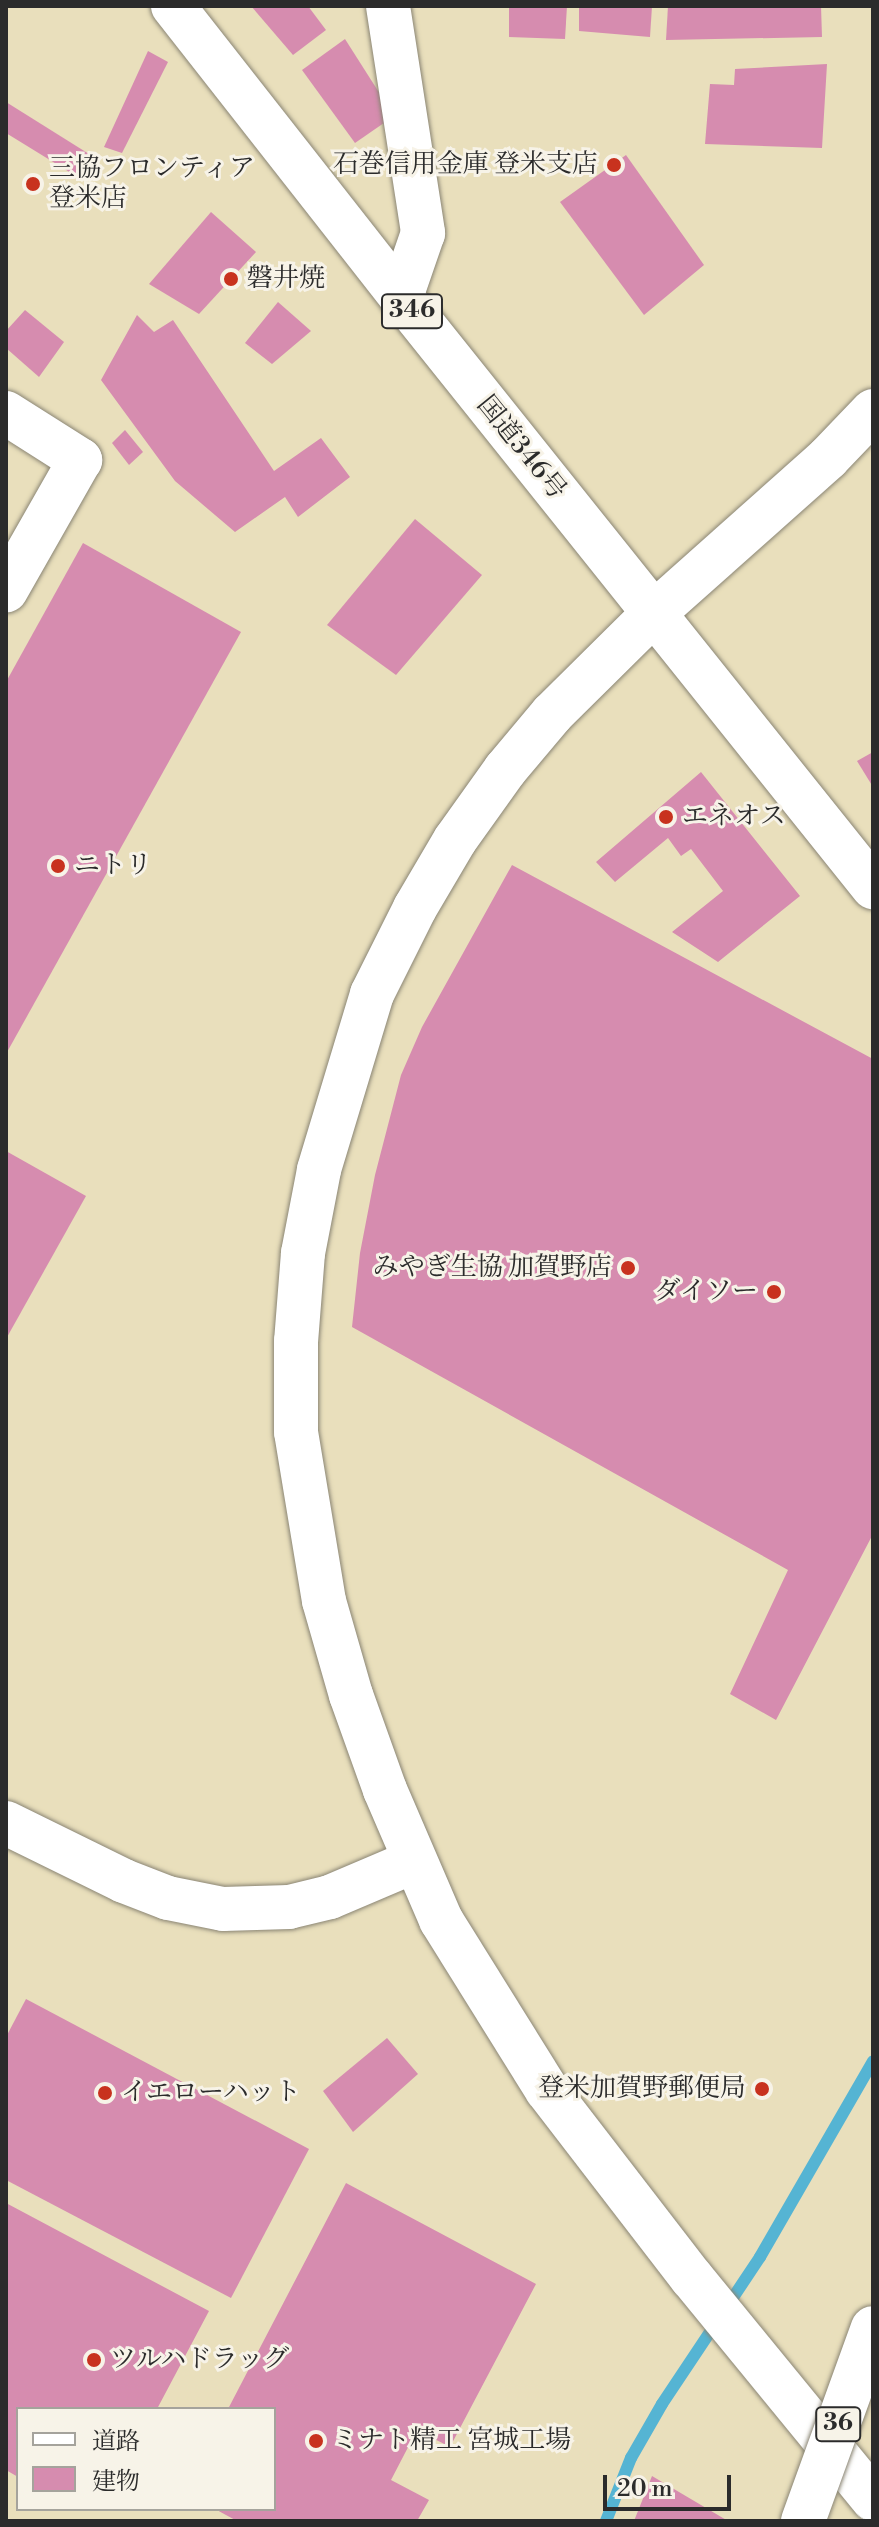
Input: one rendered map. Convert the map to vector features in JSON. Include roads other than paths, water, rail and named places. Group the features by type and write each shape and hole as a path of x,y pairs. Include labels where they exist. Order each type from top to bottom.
{"main road":[{"name":"国道346号","path":"173,6 401,297 873,887"},
{"path":"388,6 423,233 401,297"},
{"path":"873,411 828,458 653,614 552,714 505,770 455,840 415,908 372,994 319,1170 303,1253 296,1341 296,1432 324,1601 351,1695 441,1920 547,2090 692,2278 873,2499"},
{"path":"6,413 80,460 6,590"},
{"path":"6,1823 124,1881 168,1898 223,1909 289,1907 330,1897 415,1861"},
{"name":"36","path":"803,2521 873,2328"}],"waterway":[{"path":"606,2521 631,2458 662,2404 760,2257 873,2061"}],"place":[{"name":"石巻信用金庫 登米支店","path":"614,165"},
{"name":"三協フロンティア 登米店","path":"33,184"},
{"name":"磐井焼","path":"231,279"},
{"name":"エネオス","path":"666,817"},
{"name":"ニトリ","path":"58,866"},
{"name":"みやぎ生協 加賀野店","path":"628,1268"},
{"name":"ダイソー","path":"774,1292"},
{"name":"登米加賀野郵便局","path":"762,2089"},
{"name":"イエローハット","path":"105,2093"},
{"name":"ツルハドラッグ","path":"94,2360"},
{"name":"ミナト精工 宮城工場","path":"316,2441"}]}
